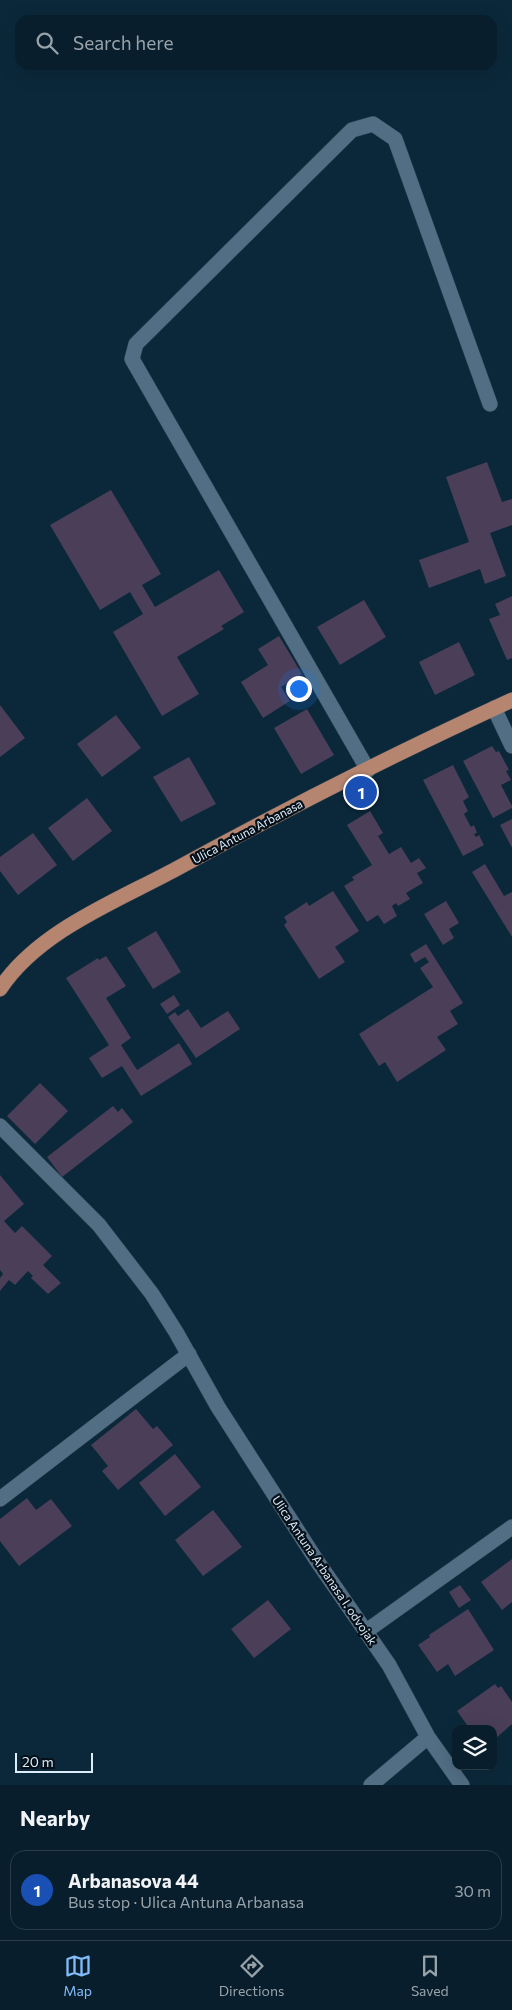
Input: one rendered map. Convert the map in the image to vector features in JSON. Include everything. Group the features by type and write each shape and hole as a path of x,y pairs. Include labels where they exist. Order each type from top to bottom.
{"main road":[{"name":"Ulica Antuna Arbanasa","path":"0,989 28,956 71,926 274,816 512,700"}],"street":[{"path":"368,770 132,359 136,344 352,130 373,124 395,138 490,404"},
{"path":"494,708 512,746"},
{"name":"Ulica Antuna Arbanasa I. odvojak","path":"0,1126 99,1225 152,1294 189,1354 218,1407 365,1632 389,1665 428,1737 462,1785"},
{"path":"0,1499 189,1354"},
{"path":"365,1632 512,1527"},
{"path":"371,1785 428,1737"}],"building":[{"path":"487,462 502,502 512,499 512,525 490,533 506,576 485,584 480,569 429,588 419,560 469,542 446,477"},
{"path":"111,490 161,574 142,585 155,607 219,570 244,612 221,626 224,629 177,657 199,694 162,716 113,632 143,614 130,592 100,610 50,525"},
{"path":"512,596 512,658 507,660 489,619 500,615 495,604"},
{"path":"364,600 386,637 340,665 317,627"},
{"path":"279,636 302,674 281,687 290,701 263,718 241,682 268,665 258,649"},
{"path":"459,642 475,675 435,695 419,662"},
{"path":"0,705 25,738 0,757"},
{"path":"307,709 334,755 301,774 274,728"},
{"path":"116,715 141,748 102,777 77,744"},
{"path":"492,746 496,752 499,751 509,770 506,771 511,780 501,785 512,806 512,808 493,818 463,761"},
{"path":"189,757 216,804 181,822 153,777"},
{"path":"453,765 469,797 463,801 468,811 464,814 471,827 474,825 477,833 474,834 476,837 479,835 484,845 463,856 423,780"},
{"path":"87,798 112,831 73,861 48,828"},
{"path":"370,811 383,833 378,836 389,854 401,847 411,863 419,858 426,868 417,873 423,883 406,893 410,899 398,906 396,903 392,906 397,916 384,924 378,915 367,922 344,886 354,880 352,877 372,865 347,825"},
{"path":"512,819 512,848 500,825"},
{"path":"33,833 57,865 18,895 0,871 0,857"},
{"path":"485,864 504,896 512,892 512,937 472,872"},
{"path":"333,891 359,931 335,947 345,962 319,979 284,925 287,922 284,917 307,902 309,906"},
{"path":"446,901 459,923 449,929 454,938 443,945 424,914"},
{"path":"156,931 181,972 153,989 127,948"},
{"path":"426,944 463,1003 450,1011 458,1024 437,1037 446,1050 397,1082 385,1062 379,1066 359,1034 433,987 420,968 429,962 425,957 415,963 410,954"},
{"path":"106,956 126,986 106,998 131,1038 121,1045 137,1070 179,1043 192,1064 141,1096 122,1066 102,1078 89,1058 109,1045 66,978 98,958 99,960"},
{"path":"174,995 180,1005 167,1014 160,1004"},
{"path":"188,1009 201,1028 228,1011 240,1029 196,1058 168,1017 175,1012 178,1016"},
{"path":"40,1083 68,1111 35,1144 7,1116"},
{"path":"113,1106 118,1112 122,1108 133,1122 62,1177 47,1157"},
{"path":"0,1175 24,1204 4,1221 15,1233 22,1226 52,1256 43,1265 61,1283 48,1294 31,1278 33,1276 28,1271 15,1285 9,1280 0,1291 0,1278 3,1274 0,1270"},
{"path":"136,1409 153,1429 157,1426 173,1445 118,1490 102,1471 108,1466 91,1445"},
{"path":"175,1454 201,1487 165,1516 139,1483"},
{"path":"27,1498 36,1510 51,1499 72,1526 19,1566 0,1541 0,1519"},
{"path":"213,1510 242,1547 203,1576 175,1540"},
{"path":"512,1559 512,1602 502,1610 481,1582"},
{"path":"460,1585 471,1600 459,1608 449,1592"},
{"path":"268,1600 291,1629 254,1658 231,1629"},
{"path":"468,1609 494,1650 455,1676 448,1664 437,1672 418,1645 430,1637 429,1635"},
{"path":"495,1684 498,1688 501,1686 512,1702 512,1724 497,1737 497,1725 467,1725 457,1711"}],"place":[{"name":"Arbanasova 44","path":"361,792"}]}
